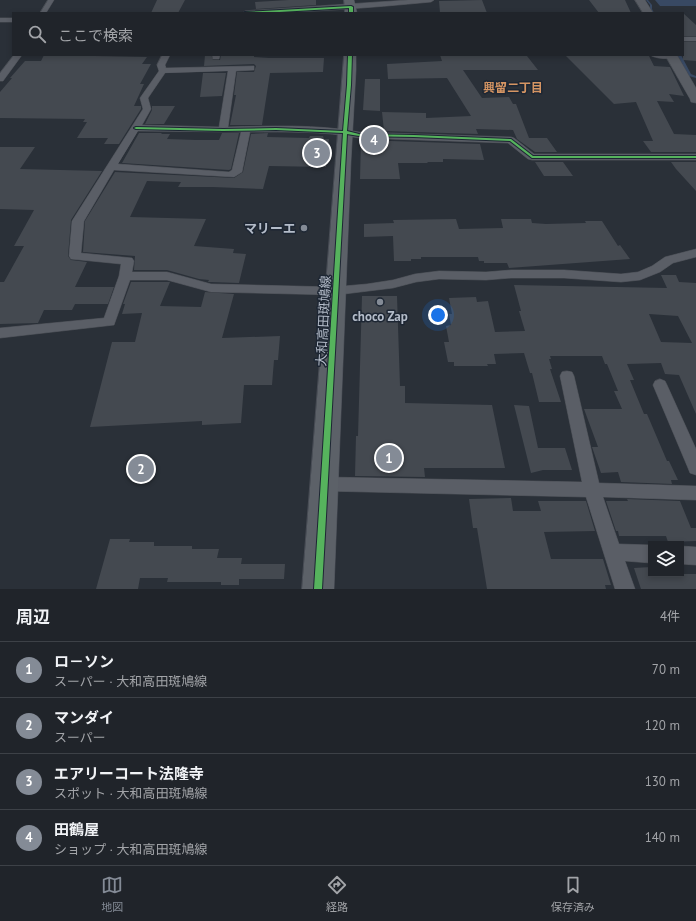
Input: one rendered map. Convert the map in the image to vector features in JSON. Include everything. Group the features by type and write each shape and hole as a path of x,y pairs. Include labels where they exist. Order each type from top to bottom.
{"main road":[{"path":"640,0 647,12"},
{"name":"大和高田斑鳩線","path":"318,589 344,132 350,78 350,56"},
{"path":"671,56 696,99"}],"street":[{"path":"44,12 51,0"},
{"path":"262,12 350,7 431,0"},
{"path":"0,20 12,20"},
{"path":"684,39 696,39"},
{"path":"0,79 17,56"},
{"path":"164,71 161,65 166,56"},
{"path":"164,71 251,68"},
{"path":"223,130 232,69"},
{"path":"0,333 109,322 125,276 128,261 75,256 78,221 147,109 144,98 164,71"},
{"path":"136,128 344,132 359,135 511,140 532,158 696,157"},
{"path":"111,167 230,175 237,172 246,129"},
{"path":"125,276 167,276 211,288 336,290 367,288 393,284 415,278 439,275 472,276 564,274 621,278 640,276 656,269 669,260 696,253"},
{"path":"567,376 592,489 625,589"},
{"path":"660,385 696,468"},
{"path":"324,484 463,488 592,489 696,493"},
{"path":"614,552 648,554"},
{"path":"684,555 696,556"}],"water":[{"path":"655,0 696,0 696,6 660,6"}],"building":[{"path":"157,0 185,0 179,12 151,12"},
{"path":"316,0 316,5 256,9 255,2"},
{"path":"482,0 487,12 440,12 439,1"},
{"path":"589,0 625,0 631,12 598,12"},
{"path":"684,14 696,25 696,36 684,36"},
{"path":"684,42 696,42 696,61 683,60"},
{"path":"44,56 147,57 142,64 151,64 140,84 144,84 134,106 141,106 141,109 119,144 104,144 108,138 77,138 87,122 83,122 85,119 0,118 0,92 12,78 10,78 25,61 41,61"},
{"path":"205,56 211,56 213,60 220,60 221,56 324,58 323,72 270,73 262,125 230,125 236,95 234,95 237,72 254,72 256,66 254,64 204,66"},
{"path":"440,56 527,56 538,70 463,70 482,98 509,97 513,104 516,104 529,138 547,138 557,152 535,152 517,139 513,130 476,129 478,134 384,131 382,112 426,113 426,118 471,116 447,78 388,79 387,64 442,61"},
{"path":"566,56 649,56 654,66 670,67 684,96 669,94 674,102 657,101 674,134 696,135 696,152 651,152 643,141 653,141 636,102 614,104"},
{"path":"203,73 226,73 222,96 200,97"},
{"path":"365,79 380,79 380,111 363,110"},
{"path":"152,106 175,106 164,124 145,124 152,110"},
{"path":"139,133 170,134 167,139 219,140 222,133 239,133 231,169 229,170 122,163"},
{"path":"268,133 267,137 309,138 310,136 323,136 324,139 329,139 326,167 269,166 263,189 178,187 181,182 147,181 130,217 206,219 194,246 234,249 233,253 246,254 239,283 208,282 209,280 199,279 167,270 134,270 135,256 83,252 85,221 115,172 234,178 243,172 251,134"},
{"path":"361,140 480,144 484,160 443,159 443,162 398,163 400,179 360,179"},
{"path":"0,147 35,147 20,169 102,171 71,220 68,256 71,260 87,262 75,287 114,287 108,304 75,304 72,310 44,310 38,323 0,324 0,282 4,282 24,246 14,246 34,210 0,209"},
{"path":"535,162 563,162 573,176 544,176"},
{"path":"671,162 696,162 696,191 676,169"},
{"path":"456,219 459,229 503,228 501,219 531,219 532,223 546,224 602,221 618,246 620,245 630,259 509,268 507,263 484,263 484,261 479,261 478,257 421,257 421,259 411,259 411,261 394,261 393,236 364,237 364,224 394,223 393,220"},
{"path":"661,275 676,275 679,282 696,283 696,414 679,375 665,374 661,363 627,364 634,380 630,380 644,414 647,414 667,461 669,461 678,480 671,480 672,484 621,482 618,472 601,473 592,447 598,447 584,409 622,409 614,391 618,391 607,364 605,364 602,356 550,356 551,359 549,359 552,369 550,369 561,402 539,402 532,373 530,373 524,353 494,354 496,364 487,364 488,366 454,366 454,362 448,362 444,342 449,342 446,326 451,325 449,314 452,314 449,298 476,297 477,302 488,301 495,332 525,331 514,285 667,288","holes":["649,314 678,316 692,343 661,342"]},
{"path":"131,282 170,282 160,306 201,307 205,292 234,294 222,338 280,336 278,360 274,360 272,385 244,385 241,423 202,425 202,421 90,427 112,342 135,342 142,313 122,314 125,304 123,304"},
{"path":"362,296 397,296 400,386 405,386 405,403 492,405 505,468 424,468 425,477 355,476 356,436 358,436"},
{"path":"514,405 529,406 538,448 565,448 572,470 543,470 531,473"},
{"path":"511,498 513,511 541,511 538,501 586,501 595,531 544,532 551,559 603,559 611,585 605,585 606,589 487,589 477,528 473,528 469,499"},
{"path":"627,499 680,501 691,528 696,528 696,541 668,541 666,536 619,536 606,501 628,501"},
{"path":"110,539 130,539 129,542 154,542 154,546 192,546 192,549 219,549 217,558 242,558 241,564 285,564 284,579 239,579 239,585 221,585 221,582 167,582 168,578 140,578 138,589 96,589"},
{"path":"648,567 648,577 684,577 684,574 696,574 696,589 641,589 634,568"}],"waterway":[{"path":"647,0 651,5 652,12"},
{"path":"680,56 690,75 696,77"}],"cycle path":[{"path":"263,12 351,7 351,12"},
{"path":"318,589 350,56"},
{"path":"136,128 223,130 276,129 344,132 359,135 511,140 532,157 696,157"}],"place":[{"name":"田鶴屋","path":"374,140"},
{"name":"エアリーコート法隆寺","path":"317,153"},
{"name":"マリーエ","path":"304,228"},
{"name":"choco Zap","path":"380,302"},
{"name":"ロ－ソン","path":"389,458"},
{"name":"マンダイ","path":"141,469"}],"district":[{"name":"興留二丁目","path":"513,88"}]}
